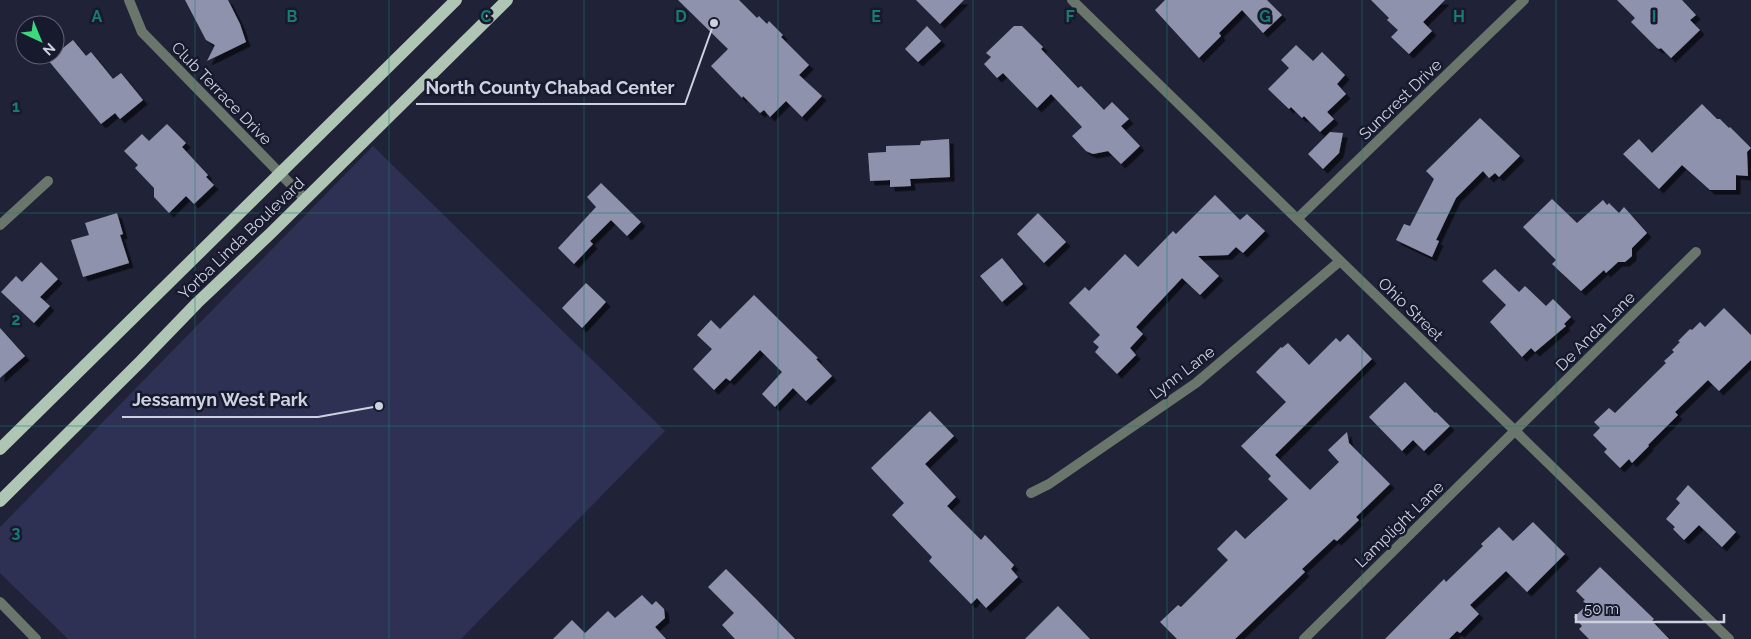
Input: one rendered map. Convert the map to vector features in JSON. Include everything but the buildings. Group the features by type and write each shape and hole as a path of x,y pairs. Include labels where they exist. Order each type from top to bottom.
{"main road":[{"name":"Yorba Linda Boulevard","path":"0,449 456,0"},
{"name":"Yorba Linda Boulevard","path":"0,501 197,303 507,0"}],"street":[{"name":"Club Terrace Drive","path":"129,0 142,32 305,199"},
{"name":"Ohio Street","path":"1072,0 1729,639"},
{"path":"1080,8 1088,0"},
{"name":"Suncrest Drive","path":"1297,219 1524,0"},
{"path":"0,225 48,181"},
{"name":"De Anda Lane","path":"1515,431 1696,252"},
{"name":"Lynn Lane","path":"1031,493 1049,484 1196,383 1340,261"},
{"name":"Lamplight Lane","path":"1304,639 1515,431"},
{"path":"0,602 36,639"}],"shaded area":[{"path":"373,146 665,431 461,639 68,639 0,573 0,527"}],"place":[{"name":"North County Chabad Center","path":"714,23"},
{"name":"Jessamyn West Park","path":"379,406"}]}
